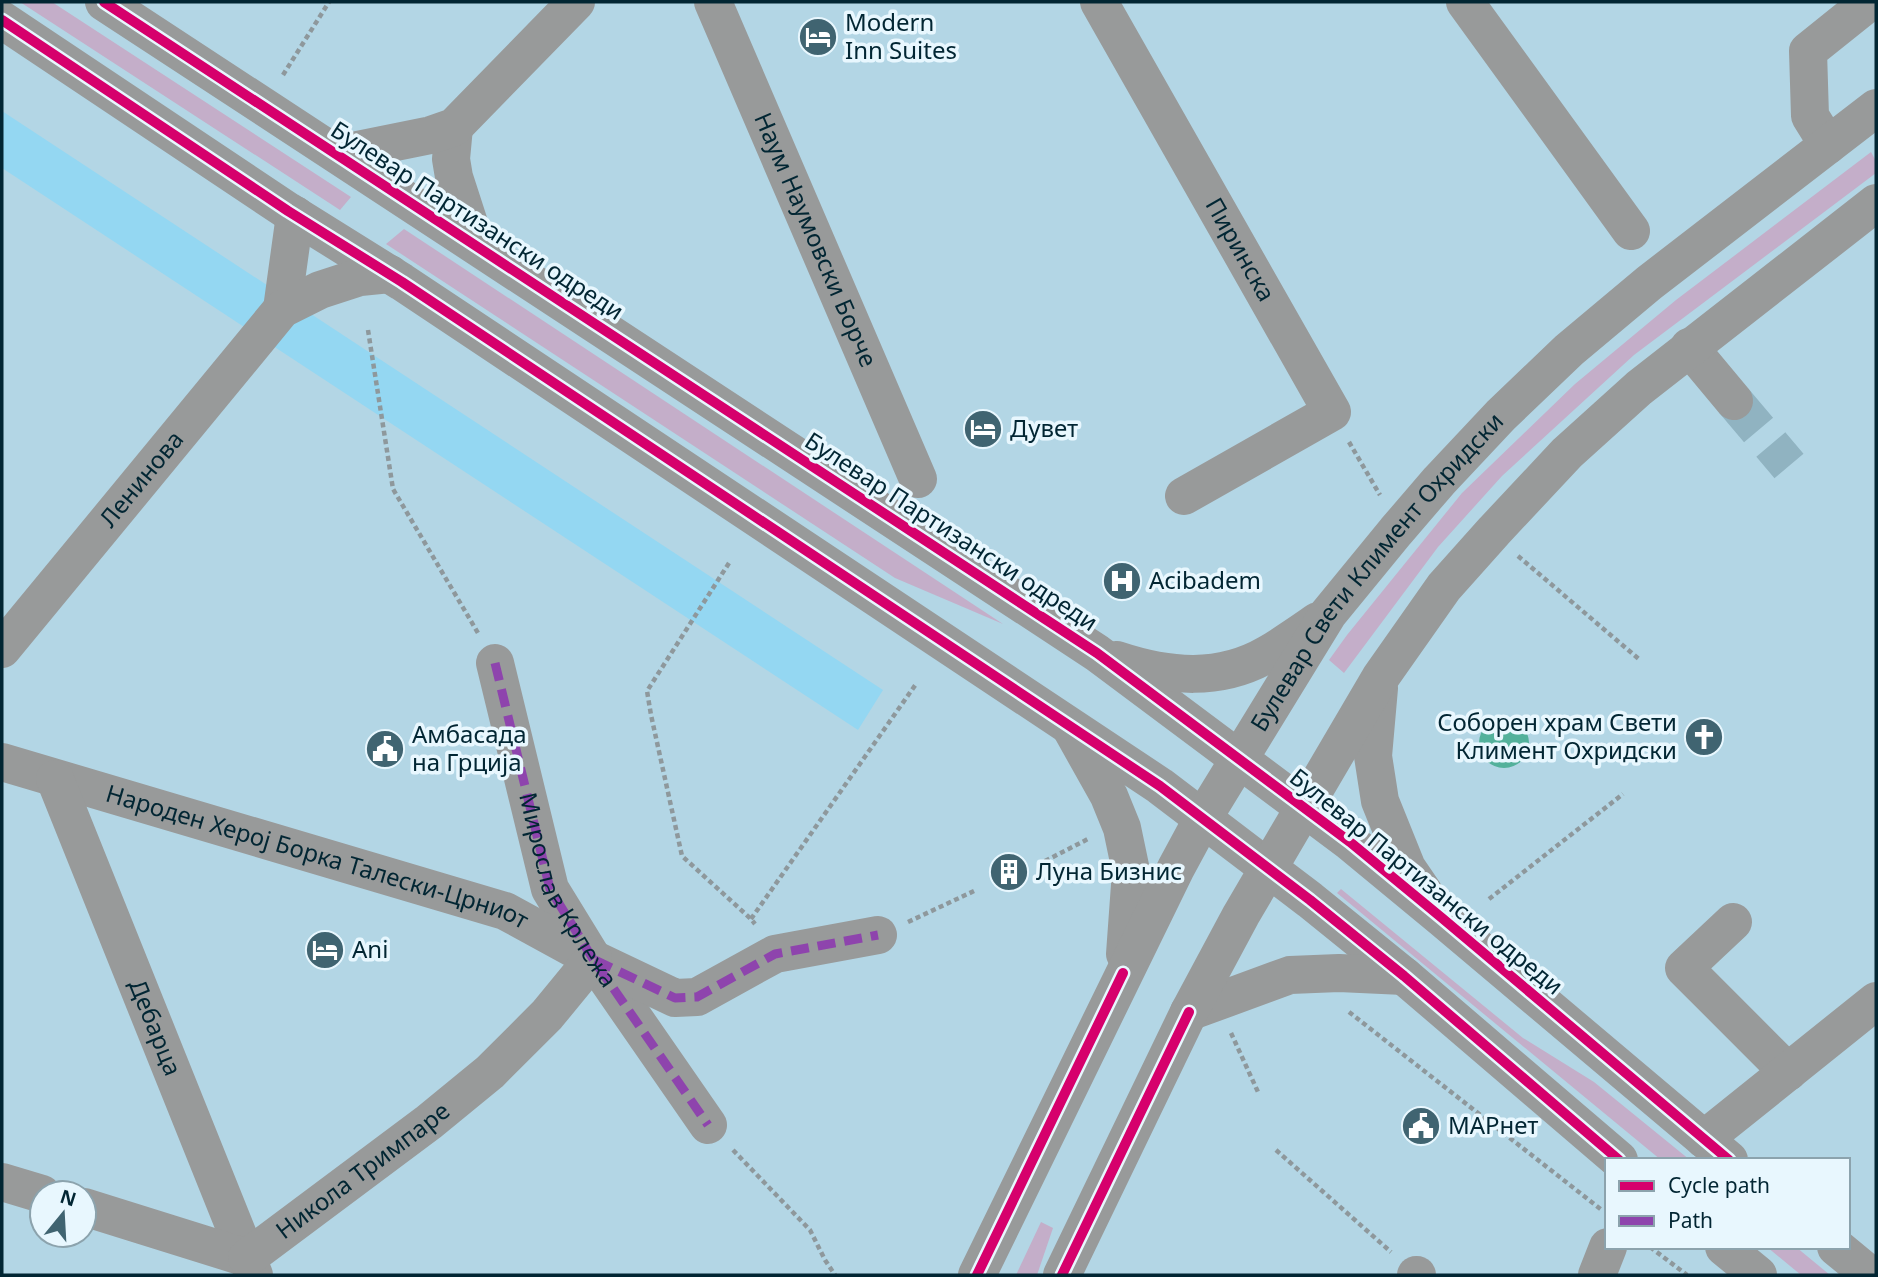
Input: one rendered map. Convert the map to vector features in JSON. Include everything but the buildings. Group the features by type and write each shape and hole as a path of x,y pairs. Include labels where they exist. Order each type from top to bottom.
{"street":[{"name":"Булевар Партизански одреди","path":"104,2 1097,653 1350,842 1716,1149"},
{"path":"337,154 431,135 454,127 576,2"},
{"name":"Наум Наумовски Борче","path":"713,2 918,479"},
{"name":"Пиринска","path":"1099,2 1332,412"},
{"path":"1465,2 1631,231"},
{"path":"1828,145 1810,116 1808,51 1870,2 1876,9"},
{"path":"2,20 295,215 390,274 1160,786 1404,976 1617,1158"},
{"name":"Булевар Свети Климент Охридски","path":"977,1275 1176,867 1328,614 1439,481 1501,415 1569,350 1649,283 1876,108"},
{"path":"454,127 451,159 454,177 476,245"},
{"path":"1062,1275 1189,1012 1268,868 1380,678 1444,587 1567,453 1639,388 1876,203"},
{"path":"282,309 295,215"},
{"name":"Ленинова","path":"2,649 282,309 320,290 360,277 390,274"},
{"path":"1689,347 1734,401"},
{"path":"1184,496 1332,412"},
{"path":"1097,653 1135,666 1168,673 1207,674 1235,669 1261,658 1328,614"},
{"name":"Мирослав Крлежа","path":"495,663 550,889 593,959 708,1125"},
{"path":"1380,678 1373,756 1380,801 1407,868 1442,918"},
{"path":"1069,725 1109,796 1122,828 1131,871 1124,973"},
{"name":"Народен Херој Борка Талески-Црниот","path":"2,762 505,911 593,959 675,998 697,997 775,954 878,935"},
{"name":"Дебарца","path":"55,779 250,1266"},
{"path":"1733,922 1684,968 1788,1072"},
{"name":"Никола Тримпаре","path":"250,1266 490,1072 547,1016 593,959"},
{"path":"1189,1012 1290,975 1339,973 1404,976"},
{"path":"1716,1149 1740,1111 1876,1001"},
{"path":"2,1182 28,1190"},
{"path":"98,1212 250,1266"},
{"path":"1597,1275 1607,1249"},
{"path":"1726,1249 1758,1275"},
{"path":"1838,1249 1870,1275"}],"path":[{"path":"283,75 329,2"},
{"path":"368,330 393,489 495,663"},
{"path":"1332,412 1382,499"},
{"path":"1514,554 1640,660"},
{"path":"729,563 648,691 682,856 751,919 775,954"},
{"path":"751,919 916,684"},
{"path":"1489,899 1623,794"},
{"path":"1045,861 1096,836"},
{"path":"878,935 974,891"},
{"path":"1344,1009 1354,1014 1605,1212"},
{"path":"1228,1026 1258,1092"},
{"path":"708,1125 810,1230 835,1275"},
{"path":"1276,1150 1417,1275"},
{"path":"1653,1249 1687,1275"}],"shaded area":[{"path":"20,2 52,2 351,197 340,210"},
{"path":"2,111 883,690 858,730 2,168"},
{"path":"1871,152 1876,161 1876,173 1634,355 1502,476 1438,547 1344,673 1329,660 1462,493 1575,384 1676,300"},
{"path":"404,229 1003,624 895,578 386,244"},
{"path":"1504,718 1522,725 1529,743 1522,761 1504,768 1486,761 1479,743 1486,725"},
{"path":"1341,889 1523,1038 1594,1082 1688,1158 1659,1158 1337,893"},
{"path":"1041,1222 1053,1228 1037,1275 1016,1275"},
{"path":"1769,1249 1798,1249 1830,1275 1801,1275"}],"tunnel":[{"path":"1734,401 1789,466"}],"marked path":[{"path":"495,663 550,889 593,959 708,1125"},
{"path":"595,960 675,998 697,997 775,954 878,935"}],"cycle path":[{"path":"104,2 1097,653 1350,842 1727,1158"},
{"path":"2,20 288,211 402,282 1160,786 1310,900 1404,976 1617,1158"},
{"path":"977,1275 1123,973"},
{"path":"1062,1275 1189,1012"}],"place":[{"name":"Modern Inn Suites","path":"818,37"},
{"name":"Дувет","path":"983,429"},
{"name":"Acibadem","path":"1122,581"},
{"name":"Соборен храм Свети Климент Охридски","path":"1704,737"},
{"name":"Амбасада на Грција","path":"385,749"},
{"name":"Луна Бизнис","path":"1009,872"},
{"name":"Ani","path":"325,950"},
{"name":"МАРнет","path":"1421,1126"}]}
